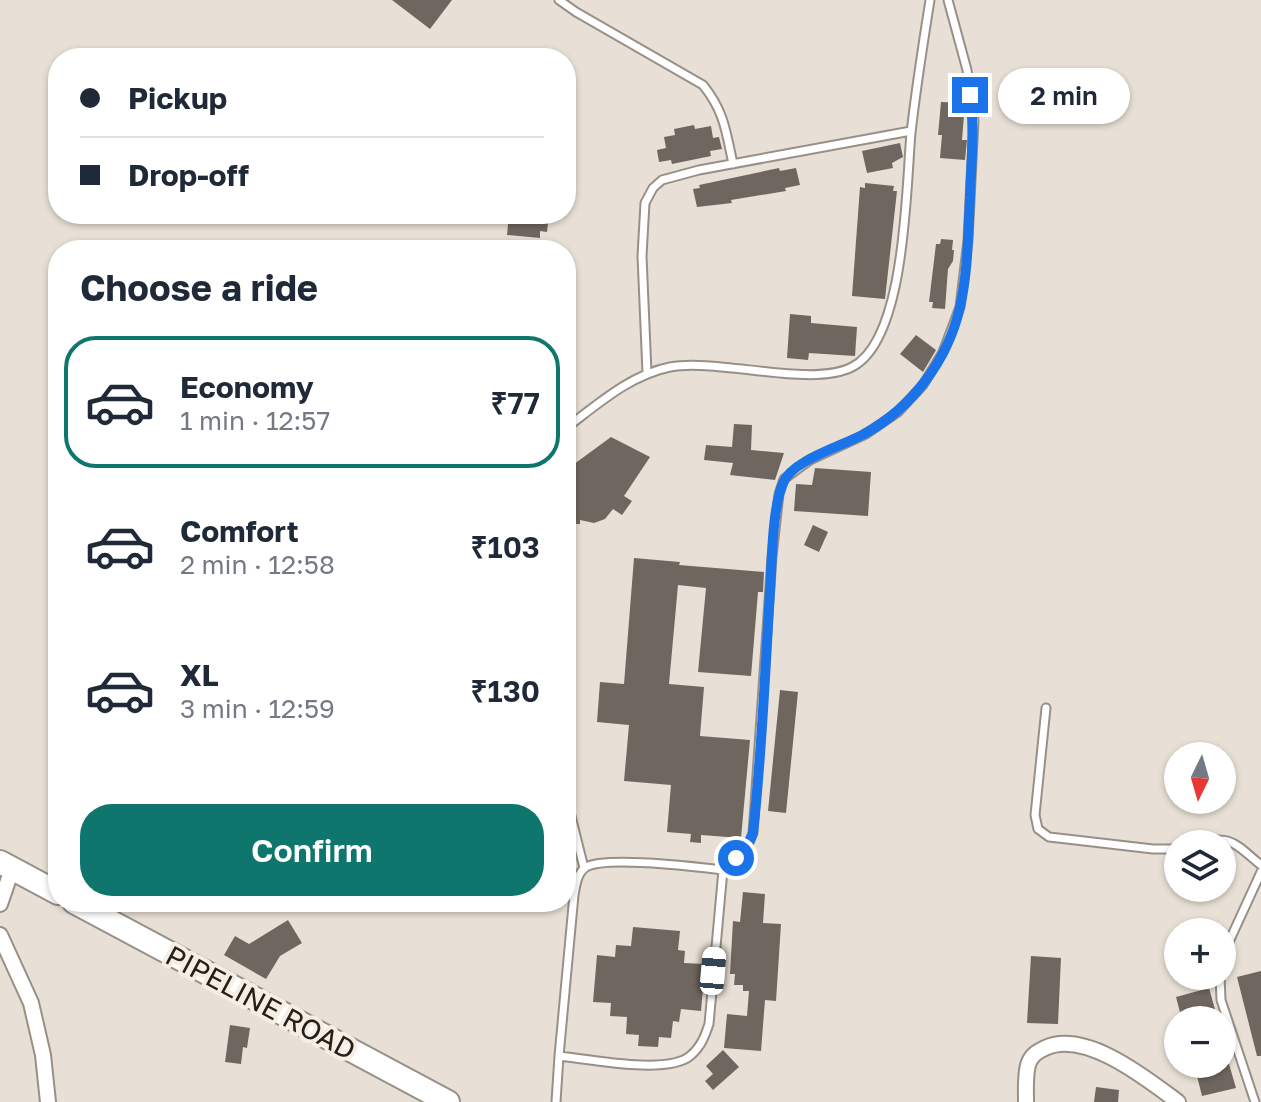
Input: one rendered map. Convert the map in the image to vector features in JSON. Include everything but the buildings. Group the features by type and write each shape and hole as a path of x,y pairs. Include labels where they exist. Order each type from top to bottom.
{"main road":[{"path":"0,848 48,874"},
{"path":"6,866 48,888"},
{"name":"PIPELINE ROAD","path":"93,912 448,1102"},
{"name":"PIPELINE ROAD","path":"118,912 469,1102"}],"street":[{"path":"0,904 6,866"},
{"path":"0,935 31,1003 43,1055 48,1102"},
{"path":"1026,1102 1028,1064 1034,1053 1052,1044 1072,1043 1138,1072 1178,1102"}],"lane":[{"path":"559,0 703,85 718,103 733,164"},
{"path":"576,421 647,373 674,366 827,374 852,367 870,351 881,332 902,248 911,131 930,0"},
{"path":"559,1056 658,1065 689,1058 704,1040 709,1024 723,870 748,845 753,833 772,557 779,494 784,479 794,469 866,434 898,412 923,385 943,352 960,307 968,240 974,121 967,70 948,0"},
{"path":"647,373 642,256 645,203 653,188 662,180 733,164 911,131"},
{"path":"1046,708 1035,815 1038,829 1043,834 1058,838 1164,849"},
{"path":"576,836 584,868"},
{"path":"1236,844 1261,865"},
{"path":"576,883 584,868 594,864 626,863 723,870"},
{"path":"1236,926 1261,872"},
{"path":"556,1102 572,912"},
{"path":"1221,990 1221,1000 1255,1102"}],"route":[{"path":"736,858 748,845 753,833 756,808 779,494 784,479 794,469 866,434 898,412 923,385 943,352 960,307 968,240 974,121 970,95"}]}
